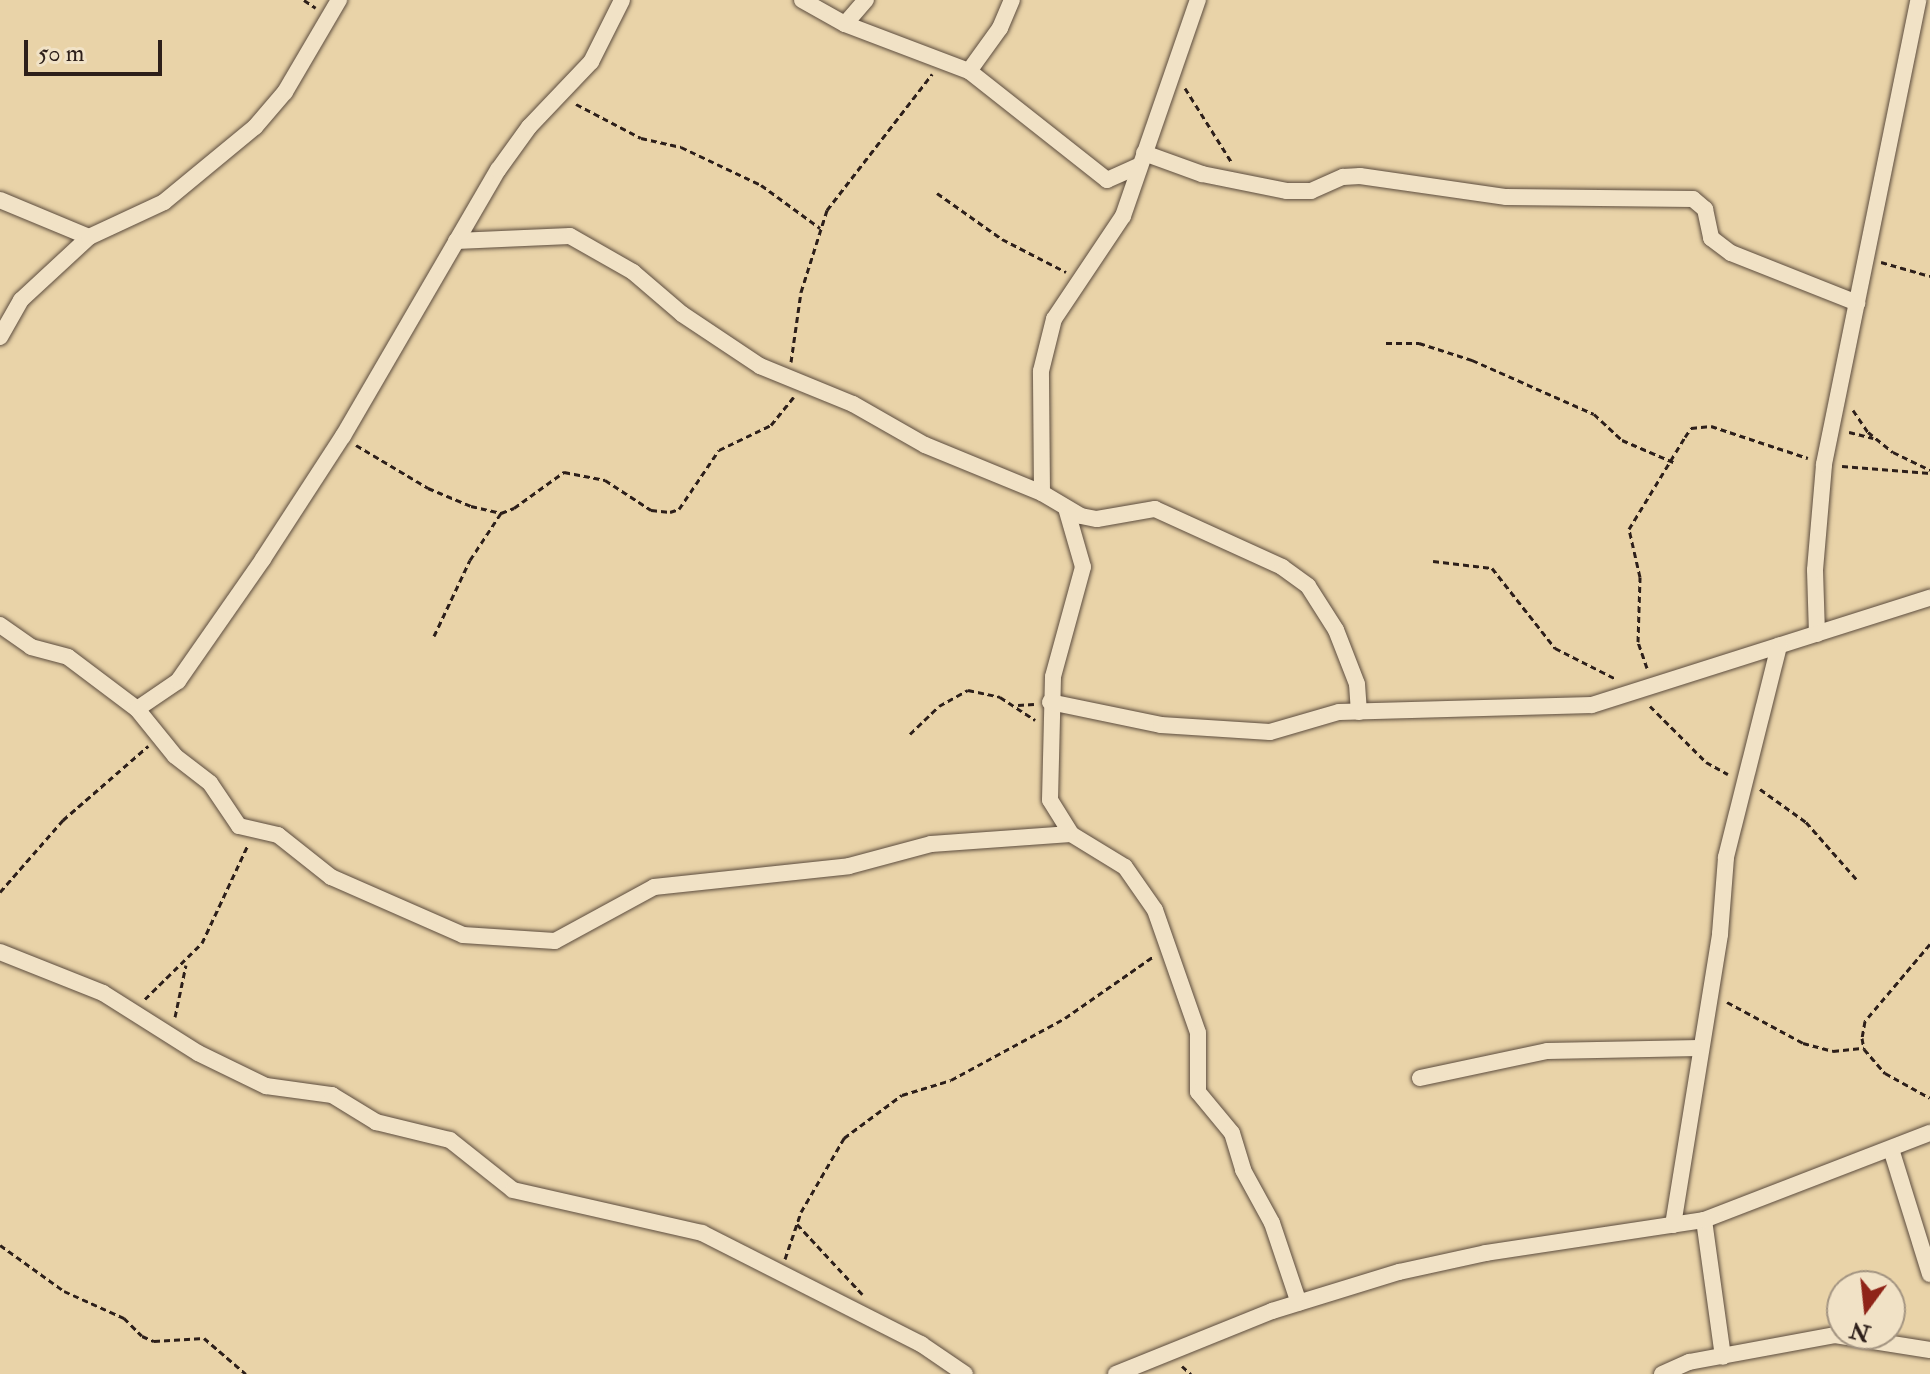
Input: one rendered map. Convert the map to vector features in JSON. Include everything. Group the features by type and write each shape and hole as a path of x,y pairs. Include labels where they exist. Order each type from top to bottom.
{"street":[{"path":"0,337 21,300 89,237 164,202 255,127 285,92 339,0"},
{"path":"137,709 178,681 343,436 498,170 558,95 591,62 622,0"},
{"path":"802,0 845,24 969,71 1107,180 1141,159 1242,182 1311,191 1360,176 1506,197 1693,199 1705,209 1711,238 1731,253 1857,303"},
{"path":"845,24 866,0"},
{"path":"969,71 1000,28 1012,0"},
{"path":"1042,493 1044,352 1054,319 1114,234 1176,75 1198,0"},
{"path":"1817,634 1815,570 1824,464 1918,0"},
{"path":"0,200 89,237"},
{"path":"456,241 570,236 633,272 682,314 795,383 853,404 935,450 1042,493 1088,518 1142,509 1163,511 1282,567 1308,586 1336,630 1357,684 1359,712"},
{"path":"1066,508 1083,567 1050,702 1050,800 1071,834 1125,867 1142,886 1168,947 1198,1033 1198,1092 1232,1133 1243,1170 1272,1223 1299,1303"},
{"path":"1050,702 1161,725 1270,732 1323,714 1592,705 1930,598"},
{"path":"0,625 31,647 68,657 137,709 158,736 210,783 239,826 288,840 331,877 447,931 490,939 555,941 654,887 849,866 931,844 1071,834"},
{"path":"1673,1225 1699,1048 1720,934 1726,857 1779,646"},
{"path":"0,952 133,1010 169,1035 266,1086 319,1091 376,1122 450,1140 513,1190 702,1233 885,1325 965,1374"},
{"path":"1420,1078 1547,1051 1699,1048"},
{"path":"1116,1374 1299,1303 1399,1272 1486,1253 1704,1220 1930,1133"},
{"path":"1891,1149 1930,1274"},
{"path":"1704,1220 1723,1357"},
{"path":"1662,1374 1689,1362 1835,1335 1930,1350"}],"path":[{"path":"434,636 470,560 501,513 564,472 605,480 651,510 679,509 719,450 771,425 795,383 801,292 827,210 943,59"},
{"path":"1176,75 1221,140 1242,182"},
{"path":"558,95 631,133 681,147 761,185 820,228"},
{"path":"937,193 1034,258 1081,277"},
{"path":"1866,259 1930,276"},
{"path":"1386,343 1419,343 1472,360 1594,414 1622,440 1673,462"},
{"path":"1839,390 1876,438 1930,472"},
{"path":"1643,688 1638,642 1640,577 1629,529 1673,462 1685,437 1701,425 1824,464 1930,472"},
{"path":"1842,431 1876,438"},
{"path":"343,436 428,488 501,513"},
{"path":"1433,561 1492,568 1555,648 1588,669 1643,688 1706,762 1775,796 1806,822 1858,881"},
{"path":"910,734 939,706 968,690 1000,697 1048,729"},
{"path":"0,892 63,820 111,783 158,736"},
{"path":"133,1010 186,964 202,943 254,832"},
{"path":"1930,944 1865,1021 1864,1048 1890,1077 1930,1098"},
{"path":"780,1273 814,1185 854,1131 902,1095 951,1080 1065,1018 1168,947"},
{"path":"169,1035 186,964"},
{"path":"1709,991 1803,1043 1833,1051 1864,1048"},
{"path":"797,1224 845,1271 885,1325"},
{"path":"0,1245 64,1291 124,1318 142,1336 204,1338 246,1374"}]}
